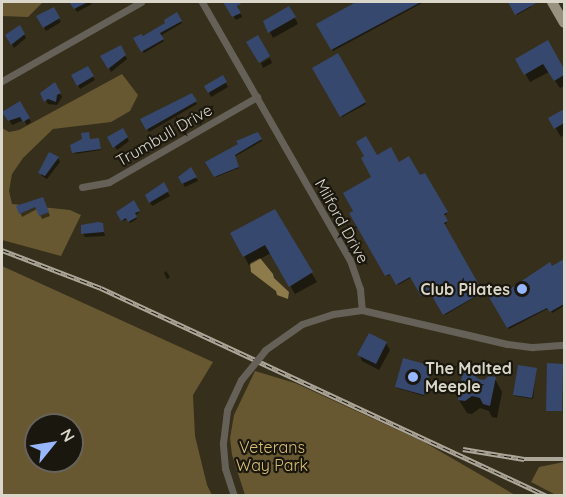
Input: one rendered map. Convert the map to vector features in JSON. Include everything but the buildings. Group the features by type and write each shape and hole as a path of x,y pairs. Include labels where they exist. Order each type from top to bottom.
{"main road":[{"path":"552,2 564,23"}],"street":[{"path":"2,81 141,2"},
{"name":"Milford Drive","path":"202,2 350,260 360,289 362,310"},
{"name":"Trumbull Drive","path":"82,187 109,182 257,97"},
{"path":"234,495 225,468 223,443 227,410 241,380 265,350 302,324 333,314 362,310 507,344 533,347 564,345"}],"green space":[{"path":"2,2 43,2 28,17 2,16"},
{"path":"122,74 138,95 130,111 111,122 53,129 23,158 12,174 9,191 12,204 70,210 81,215 61,256 2,240 2,128 9,132 19,130"},
{"path":"2,266 213,362 193,395 195,436 207,485 212,495 2,495"},
{"name":"Veterans Way Park","path":"255,371 295,383 424,442 515,495 245,495 232,455 230,438 234,415"},
{"path":"564,462 564,495 556,495 531,482 539,467"}],"shaded area":[{"path":"260,258 274,278 289,292 288,299 277,295 276,291 251,272 250,263"}],"railway":[{"path":"2,250 101,288 547,496"},
{"path":"463,449 524,459 564,459"}],"place":[{"name":"Club Pilates","path":"522,289"},
{"name":"The Malted Meeple","path":"413,377"}]}
